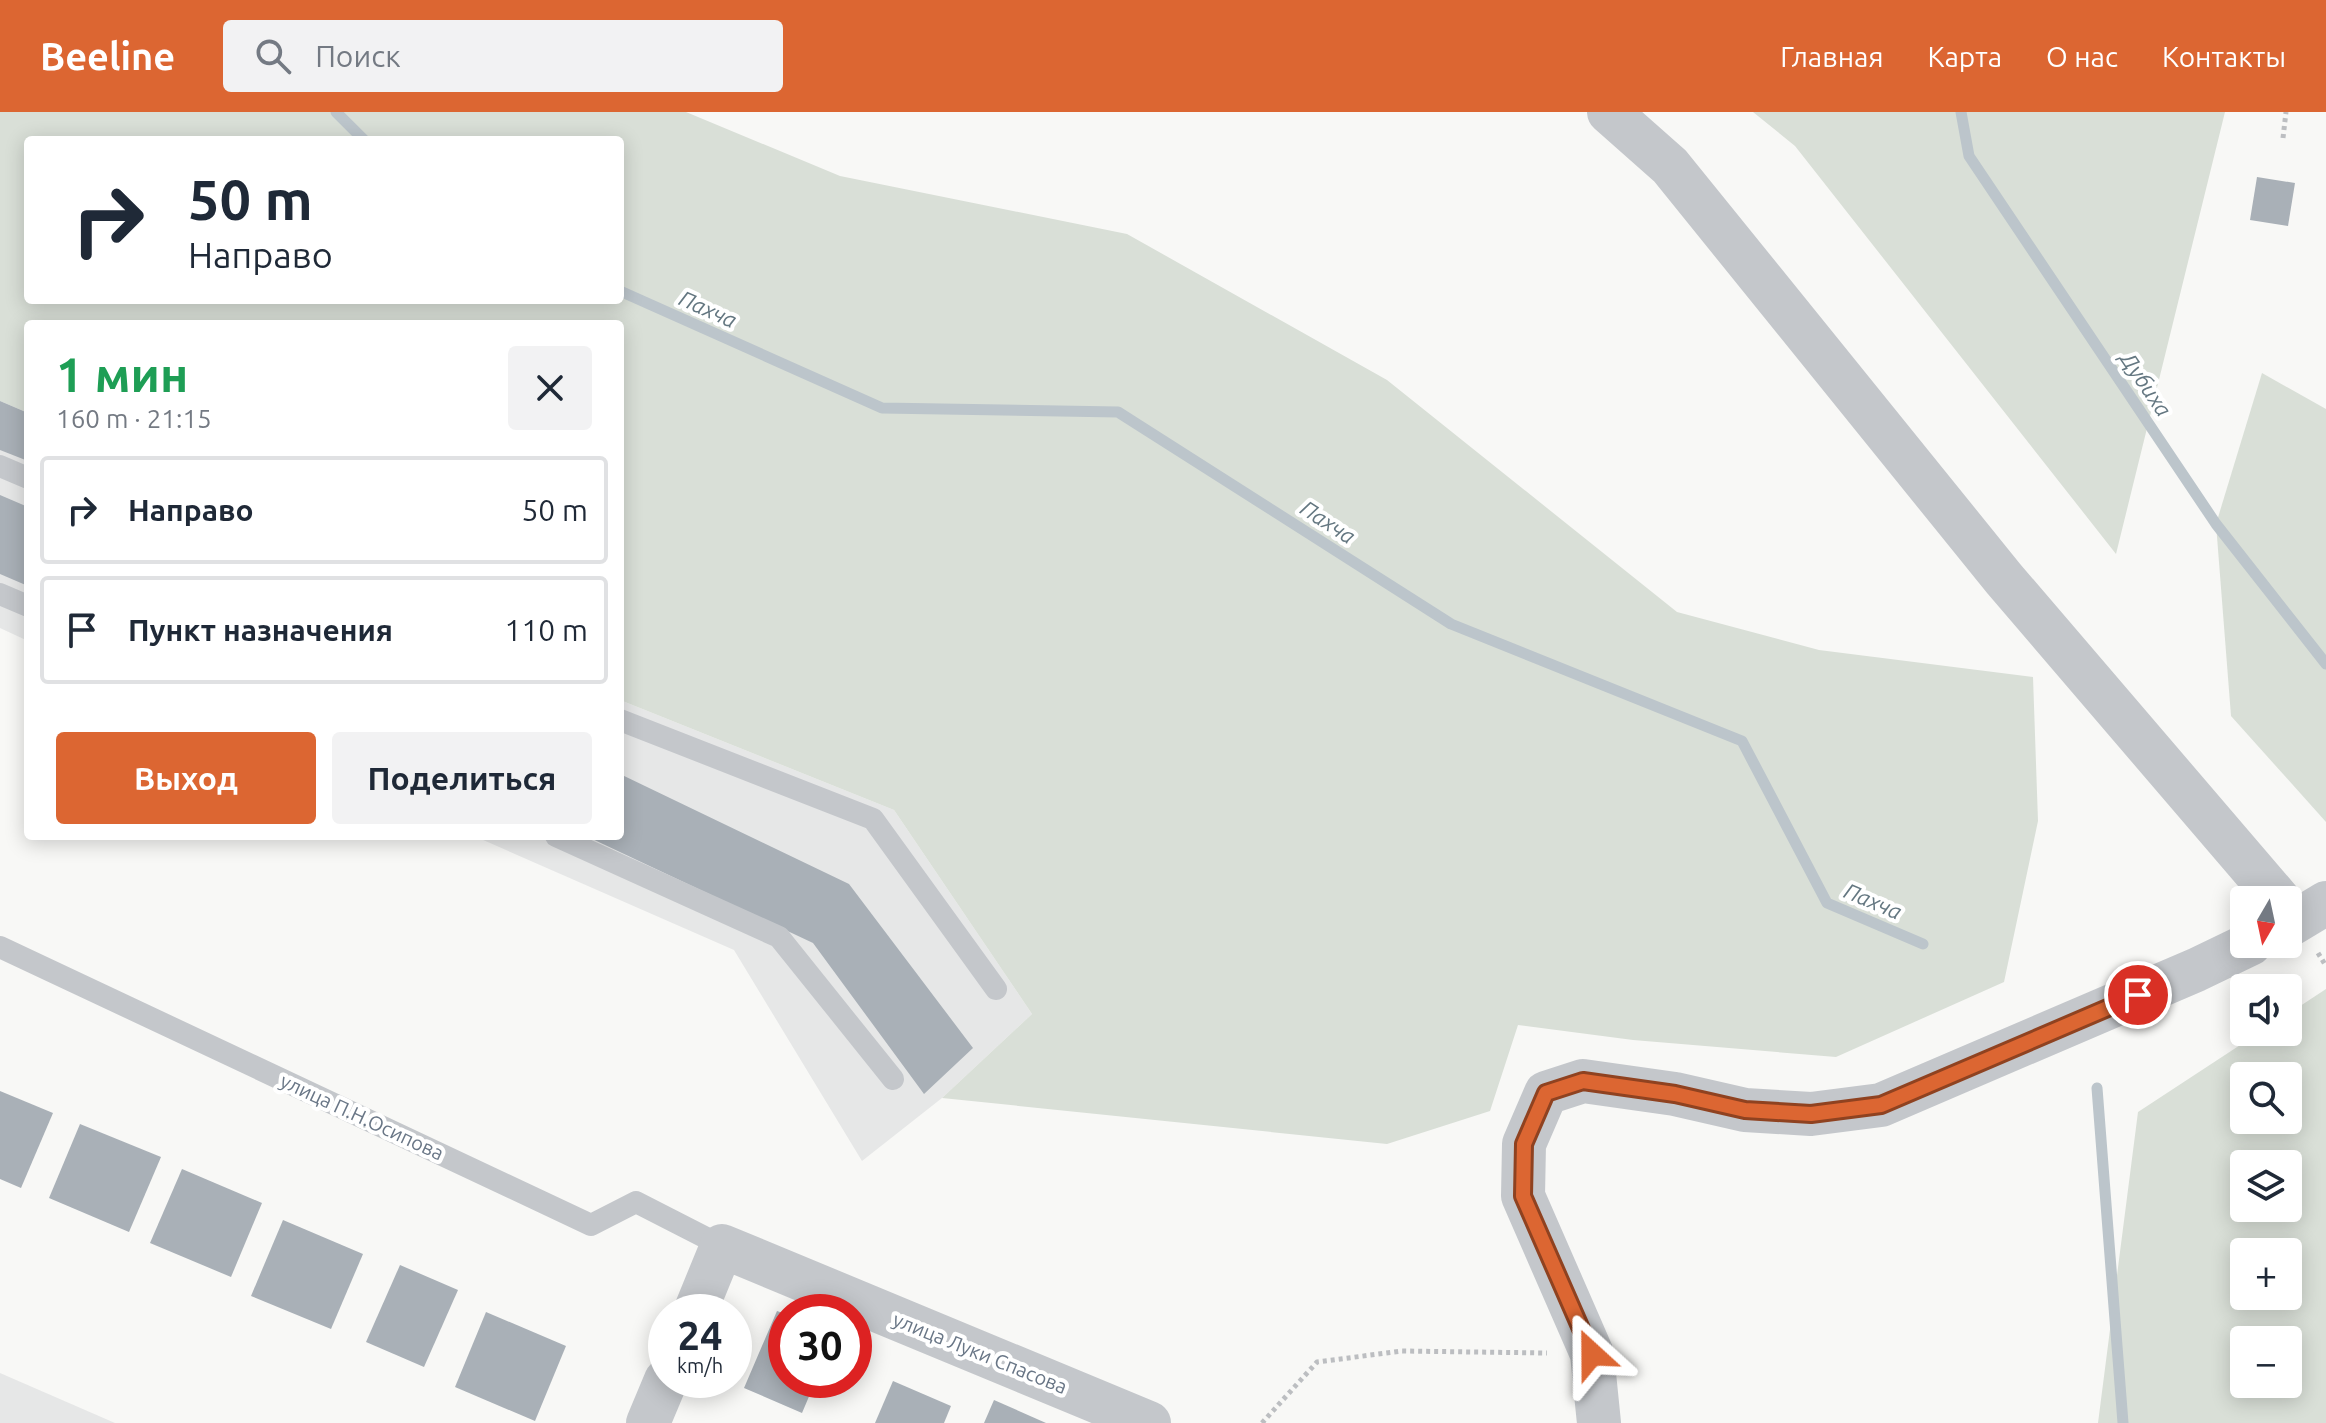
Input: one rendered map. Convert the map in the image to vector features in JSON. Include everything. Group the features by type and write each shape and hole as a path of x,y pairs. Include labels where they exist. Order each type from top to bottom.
{"street":[{"path":"1609,112 1670,166 2004,579 2273,886"},
{"path":"1599,1423 1592,1354 1523,1196 1524,1144 1546,1093 1583,1081 1675,1094 1745,1110 1811,1114 1881,1105 2230,954"},
{"path":"702,1294 722,1246"},
{"name":"улица Луки Спасова","path":"722,1246 1149,1423"},
{"path":"648,1423 658,1398"}],"lane":[{"path":"0,466 24,476"},
{"path":"0,594 24,604"},
{"path":"624,722 873,819 996,989"},
{"path":"565,840 779,937 893,1079"},
{"name":"улица П.Н.Осипова","path":"0,947 591,1225 636,1202 722,1246"}],"path":[{"path":"2283,138 2286,112"},
{"path":"1262,1423 1317,1362 1402,1351 1592,1354"}],"shaded area":[{"path":"0,112 686,112 840,176 1127,234 1387,380 1677,612 1819,650 2033,677 2038,821 2004,982 1836,1057 1633,1040 1518,1025 1490,1111 1387,1144 942,1098 1032,1014 894,810 624,702 624,320 24,320 24,411 0,401"},
{"path":"1753,112 2225,112 2116,554 1795,146"},
{"path":"2262,373 2326,409 2326,822 2231,716 2216,524"},
{"path":"0,401 24,411 24,639 0,628"},
{"path":"624,702 894,810 1032,1014 942,1098 862,1161 734,950 483,840 624,840"},
{"path":"2326,989 2326,1423 2098,1423 2138,1112 2239,1046 2302,1046 2302,1005"},
{"path":"0,1373 115,1423 0,1423"}],"building":[{"path":"2257,177 2295,183 2288,226 2250,220"},
{"path":"0,401 24,411 24,459 0,450"},
{"path":"0,495 24,505 24,584 0,574"},
{"path":"624,776 849,884 973,1048 924,1094 813,943 594,840 624,840"},
{"path":"0,1091 53,1113 21,1188 0,1179"},
{"path":"80,1124 161,1157 129,1232 49,1198"},
{"path":"182,1169 262,1203 231,1277 150,1243"},
{"path":"283,1220 363,1254 331,1329 251,1296"},
{"path":"400,1265 458,1290 424,1367 366,1342"},
{"path":"486,1312 566,1346 535,1421 455,1387"},
{"path":"768,1332 768,1398 808,1398 802,1413 752,1391 752,1369"},
{"path":"893,1381 951,1406 944,1423 875,1423"},
{"path":"994,1400 1046,1423 984,1423"}],"waterway":[{"name":"Пахча","path":"336,112 360,136"},
{"name":"Дубиха","path":"1961,112 1969,156 2216,524 2326,664"},
{"name":"Пахча","path":"624,293 882,408 1118,412 1451,624 1742,741 1827,903 1923,944"},
{"name":"Пахча","path":"2097,1088 2123,1423"}],"route":[{"path":"1592,1354 1523,1196 1524,1144 1546,1093 1583,1081 1675,1094 1745,1110 1811,1114 1881,1105 2138,995"}]}
